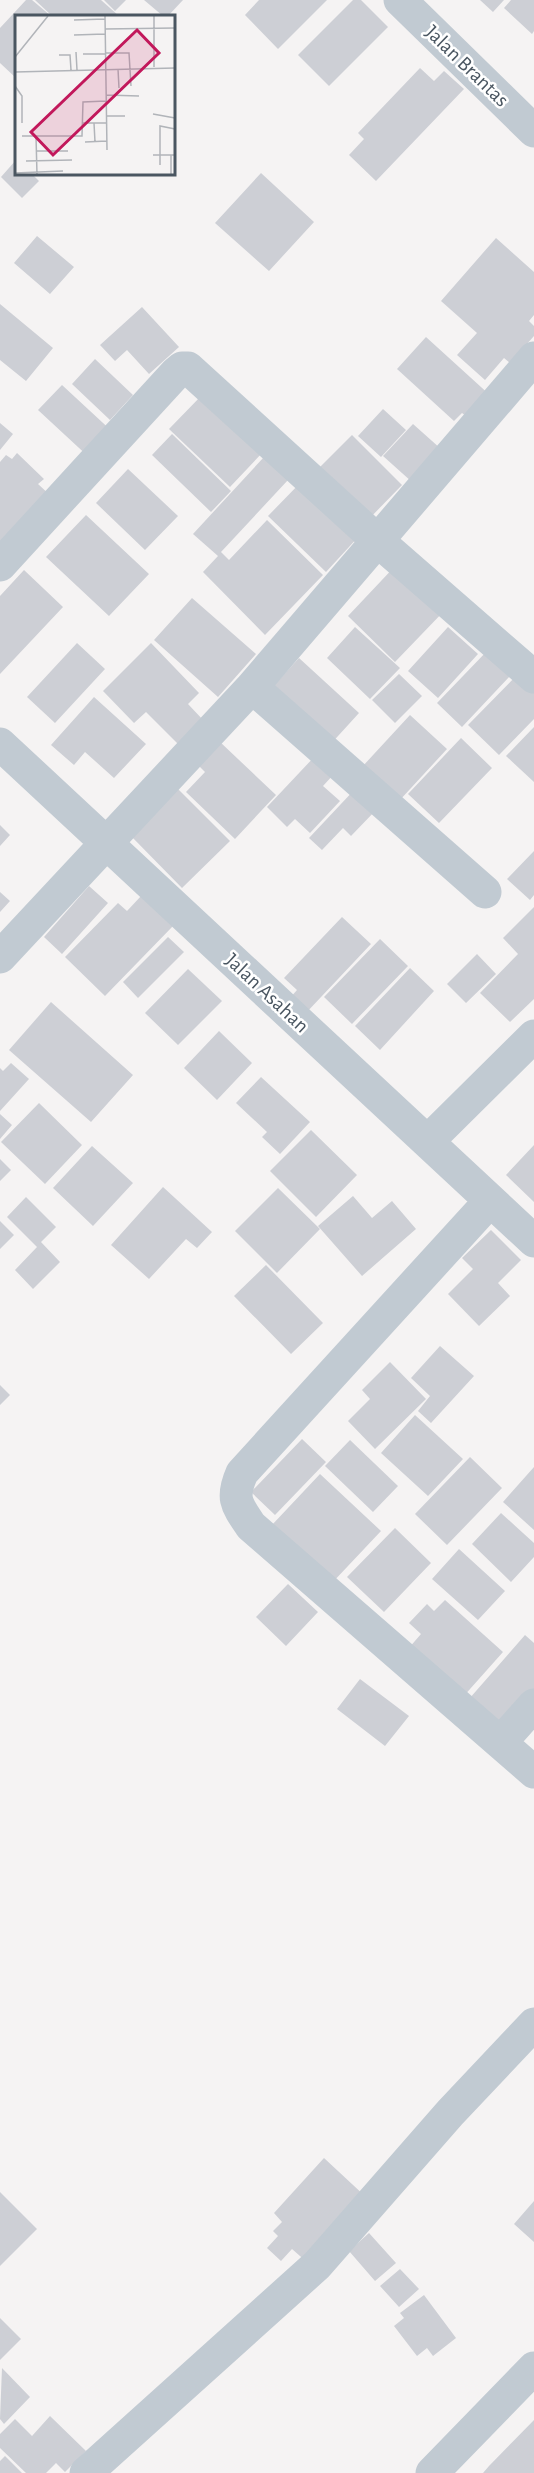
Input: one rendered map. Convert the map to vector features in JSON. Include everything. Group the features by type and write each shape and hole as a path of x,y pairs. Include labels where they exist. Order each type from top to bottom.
{"street":[{"name":"Jalan Brantas","path":"400,0 534,131"},
{"path":"0,957 252,687 534,358"},
{"path":"0,565 176,373 182,368 188,368 378,541 534,677"},
{"path":"252,687 485,892"},
{"name":"Jalan Asahan","path":"0,744 534,1241"},
{"path":"428,1142 534,1036"},
{"path":"490,1202 242,1473 235,1488 237,1506 251,1526 534,1772"},
{"path":"501,1742 534,1705"},
{"path":"101,2468 317,2265 450,2113 534,2024"},
{"path":"432,2473 534,2368"}],"building":[{"path":"26,0 32,0 50,15 15,15 15,77 0,63 0,28"},
{"path":"35,0 101,0 118,15 51,15"},
{"path":"104,0 126,0 115,11"},
{"path":"144,0 183,0 169,15 162,15"},
{"path":"259,0 327,0 278,49 245,15"},
{"path":"353,0 361,0 388,27 329,86 298,55"},
{"path":"480,0 504,0 493,12"},
{"path":"511,0 534,0 534,31 532,34 504,8"},
{"path":"420,68 434,81 444,71 464,89 376,181 349,155 364,139 358,133"},
{"path":"15,161 15,176 34,176 39,181 22,198 1,177"},
{"path":"261,173 314,222 269,271 215,223"},
{"path":"37,236 74,267 50,294 14,263"},
{"path":"496,238 534,272 534,315 529,321 534,326 534,336 510,363 504,358 485,380 457,355 477,333 441,301"},
{"path":"0,304 53,348 26,381 0,360"},
{"path":"142,307 179,347 149,374 127,350 115,361 100,345"},
{"path":"426,337 492,397 471,420 462,413 454,421 397,369"},
{"path":"95,359 133,395 110,420 72,384"},
{"path":"62,385 116,435 92,460 38,410"},
{"path":"202,395 263,452 230,487 169,429"},
{"path":"383,409 406,430 381,457 358,436"},
{"path":"0,423 13,434 0,450"},
{"path":"413,424 441,449 412,482 383,456"},
{"path":"172,434 231,491 211,512 152,455"},
{"path":"352,435 402,485 366,522 315,472"},
{"path":"17,453 44,479 38,484 51,496 0,548 0,462 6,455 12,459"},
{"path":"264,457 288,480 221,552 229,560 267,520 323,575 265,635 203,572 218,556 193,534"},
{"path":"128,469 178,516 145,550 96,503"},
{"path":"303,480 360,535 326,572 268,516"},
{"path":"86,515 149,574 109,616 46,557"},
{"path":"398,563 446,609 395,662 348,616"},
{"path":"24,570 63,607 0,674 0,596"},
{"path":"192,598 256,654 218,697 154,640"},
{"path":"355,627 400,668 370,699 327,658"},
{"path":"448,627 478,654 438,698 408,671"},
{"path":"77,643 105,669 55,723 27,697"},
{"path":"151,643 199,693 188,704 204,721 179,745 146,712 134,723 103,691"},
{"path":"488,650 512,674 462,727 437,703"},
{"path":"299,658 359,713 328,747 268,692"},
{"path":"399,674 422,696 395,723 372,700"},
{"path":"518,674 534,690 534,719 499,755 468,725"},
{"path":"94,697 146,744 114,778 85,752 74,765 51,745"},
{"path":"410,715 447,749 399,801 362,767"},
{"path":"534,727 534,782 506,756"},
{"path":"461,738 492,768 439,823 408,794"},
{"path":"219,741 276,795 235,839 186,792 205,772 197,764"},
{"path":"316,755 334,774 323,786 340,801 310,833 295,819 287,827 267,807"},
{"path":"356,788 377,809 351,836 343,828 322,850 309,838"},
{"path":"178,789 230,841 182,888 131,836"},
{"path":"0,825 10,835 0,846"},
{"path":"534,851 534,895 530,900 507,879"},
{"path":"89,886 108,903 62,954 44,937"},
{"path":"0,892 10,901 0,912"},
{"path":"142,895 173,926 105,996 65,957 118,903 127,911"},
{"path":"534,907 534,999 510,1022 480,993 518,954 503,938"},
{"path":"342,917 371,944 305,1014 289,999 297,990 284,978"},
{"path":"168,937 184,952 138,998 123,982"},
{"path":"380,939 408,966 352,1024 324,997"},
{"path":"477,954 496,974 466,1003 447,984"},
{"path":"410,968 434,991 380,1050 355,1026"},
{"path":"188,969 222,1001 178,1045 145,1013"},
{"path":"51,1002 133,1075 91,1122 9,1050"},
{"path":"219,1031 252,1063 217,1100 184,1068"},
{"path":"11,1063 29,1079 0,1111 0,1068 3,1071"},
{"path":"261,1077 310,1122 280,1154 262,1137 267,1132 236,1103"},
{"path":"39,1103 82,1145 45,1184 1,1142"},
{"path":"0,1114 12,1125 0,1139"},
{"path":"311,1130 357,1175 316,1217 270,1171"},
{"path":"534,1145 534,1202 506,1175"},
{"path":"92,1146 133,1183 93,1226 53,1188"},
{"path":"0,1159 11,1170 0,1181"},
{"path":"163,1187 212,1232 197,1248 186,1239 149,1279 111,1245"},
{"path":"278,1188 320,1229 277,1273 235,1231"},
{"path":"353,1196 372,1218 392,1201 416,1229 362,1276 318,1226"},
{"path":"26,1197 56,1227 41,1242 60,1262 33,1289 15,1270 37,1247 7,1217"},
{"path":"0,1221 14,1235 0,1249"},
{"path":"491,1230 521,1260 498,1283 510,1296 479,1326 448,1294 473,1269 462,1258"},
{"path":"266,1265 323,1323 291,1354 234,1296"},
{"path":"440,1346 474,1376 431,1423 418,1411 430,1396 411,1378"},
{"path":"390,1362 426,1399 375,1449 348,1421 370,1399 362,1390"},
{"path":"0,1385 10,1395 0,1405"},
{"path":"415,1415 463,1459 428,1496 381,1453"},
{"path":"302,1439 326,1462 275,1515 251,1492"},
{"path":"350,1440 398,1486 373,1512 325,1466"},
{"path":"470,1457 502,1488 447,1545 415,1514"},
{"path":"534,1467 534,1530 503,1502"},
{"path":"320,1474 381,1531 331,1584 271,1526"},
{"path":"501,1513 534,1543 534,1557 511,1582 472,1544"},
{"path":"395,1528 431,1563 384,1612 347,1577"},
{"path":"459,1549 505,1591 478,1620 432,1579"},
{"path":"288,1584 318,1612 286,1646 256,1617"},
{"path":"445,1600 503,1652 462,1698 408,1649 421,1634 409,1623 427,1604 434,1611"},
{"path":"525,1635 534,1643 534,1693 503,1728 469,1699"},
{"path":"360,1679 409,1716 385,1746 337,1709"},
{"path":"324,2158 367,2198 308,2263 292,2249 281,2261 267,2248 278,2236 273,2231 282,2222 274,2213"},
{"path":"0,2192 37,2229 0,2266"},
{"path":"534,2201 534,2242 514,2224"},
{"path":"369,2233 396,2263 375,2281 349,2251"},
{"path":"400,2269 419,2289 399,2307 380,2286"},
{"path":"424,2295 456,2338 433,2356 427,2348 417,2356 394,2326 404,2318 400,2313"},
{"path":"0,2318 21,2339 0,2360"},
{"path":"2,2368 30,2397 4,2424 0,2419"},
{"path":"50,2416 86,2451 65,2472 56,2463 46,2473 26,2473 0,2448 0,2434 15,2419 32,2436"},
{"path":"534,2420 534,2473 483,2473 489,2466"},
{"path":"5,2456 22,2473 0,2473 0,2461"}]}
